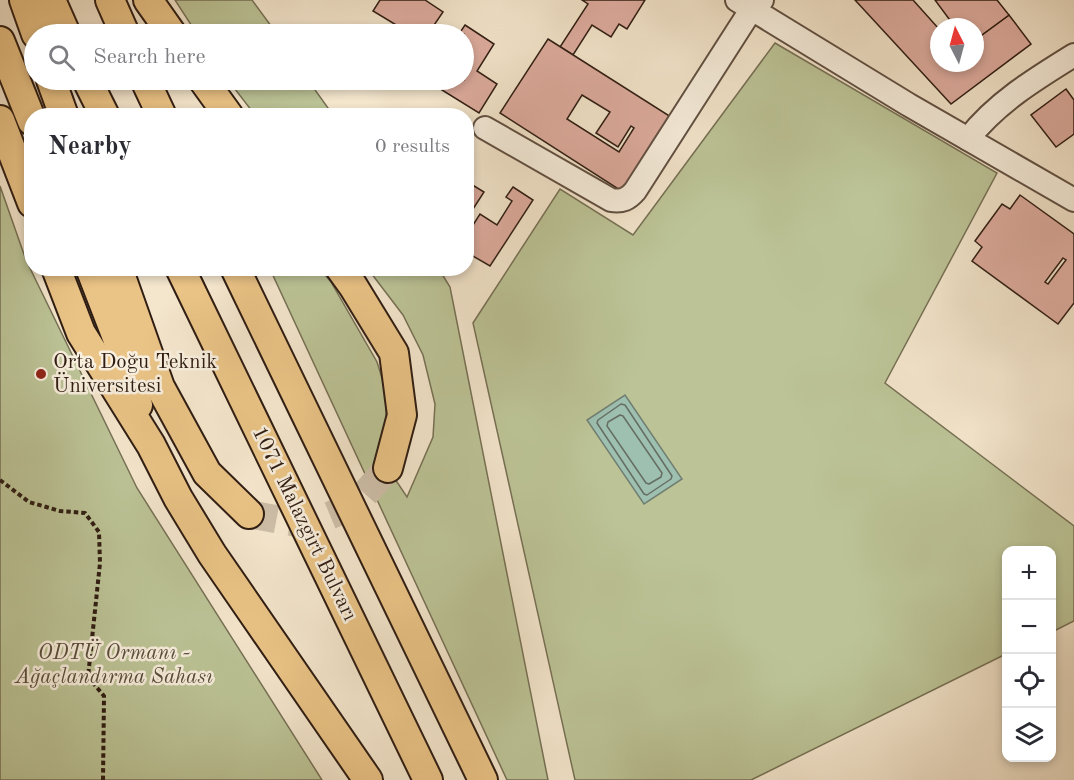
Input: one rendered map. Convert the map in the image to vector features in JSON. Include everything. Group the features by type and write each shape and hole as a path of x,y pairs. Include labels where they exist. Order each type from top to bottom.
{"main road":[{"path":"24,0 32,24"},
{"path":"51,0 62,24"},
{"path":"110,0 121,24"},
{"path":"148,0 165,24"},
{"path":"0,40 27,108"},
{"path":"55,90 61,108"},
{"path":"92,90 101,108"},
{"path":"150,90 158,108"},
{"path":"210,90 223,108"},
{"path":"0,120 24,182"},
{"path":"59,276 81,333 151,445 178,498 212,554 368,780"},
{"path":"93,276 117,338 151,445"},
{"path":"121,276 160,387 207,473 249,514"},
{"name":"1071 Malazgirt Bulvarı","path":"184,276 428,780"},
{"path":"239,276 483,780"},
{"path":"346,276 394,353 402,415 387,468"}],"street":[{"path":"485,128 611,200 627,198 635,191 750,3 968,139 1074,200"},
{"path":"968,139 980,123 1019,91 1074,55"}],"path":[{"path":"0,480 29,502 60,511 86,513 99,532 100,563 88,677 104,696 103,780"}],"green space":[{"path":"175,0 252,0 270,24 191,24"},
{"path":"775,43 997,173 885,383 1074,526 1074,621 1056,630 1056,546 1002,546 1002,656 751,780 575,780 473,323 560,189 633,235"},
{"path":"236,90 315,90 328,108 250,108"},
{"name":"ODTÜ Ormanı - Ağaçlandırma Sahası","path":"0,186 24,254 24,276 34,276 137,488 322,780 0,780"},
{"path":"273,276 326,276 331,282 377,362 386,391 386,417 379,455 407,497 433,437 435,404 423,355 403,315 373,276 443,276 450,287 548,780 507,780"}],"water":[{"path":"625,395 682,479 644,504 587,420"}],"building":[{"path":"380,0 425,0 443,12 435,24 394,24 373,11"},
{"path":"582,0 645,0 627,29 619,24 611,37 592,25 573,55 560,47 588,4"},
{"path":"855,0 913,0 930,19 930,72 984,72 984,33 1009,15 1031,44 951,104"},
{"path":"935,0 997,0 1009,15 984,33 984,18 948,18"},
{"path":"474,31 494,44 477,71 497,84 479,113 442,90 474,90"},
{"path":"548,39 671,117 623,192 500,113","holes":["582,95 610,112 596,133 618,147 631,126 634,128 619,152 567,119"]},
{"path":"1066,89 1074,100 1074,134 1056,147 1031,115"},
{"path":"474,186 484,192 474,208"},
{"path":"513,187 533,200 490,266 474,257 474,223 480,214 497,225 512,201 506,197"},
{"path":"1020,195 1074,234 1074,303 1058,324 972,261 982,247 975,241 1002,204 1010,209","holes":["1063,258 1066,260 1048,284 1045,282"]}],"tunnel":[{"path":"249,514 307,525 355,505 388,468"}],"place":[{"name":"Orta Doğu Teknik Üniversitesi","path":"41,374"}]}
